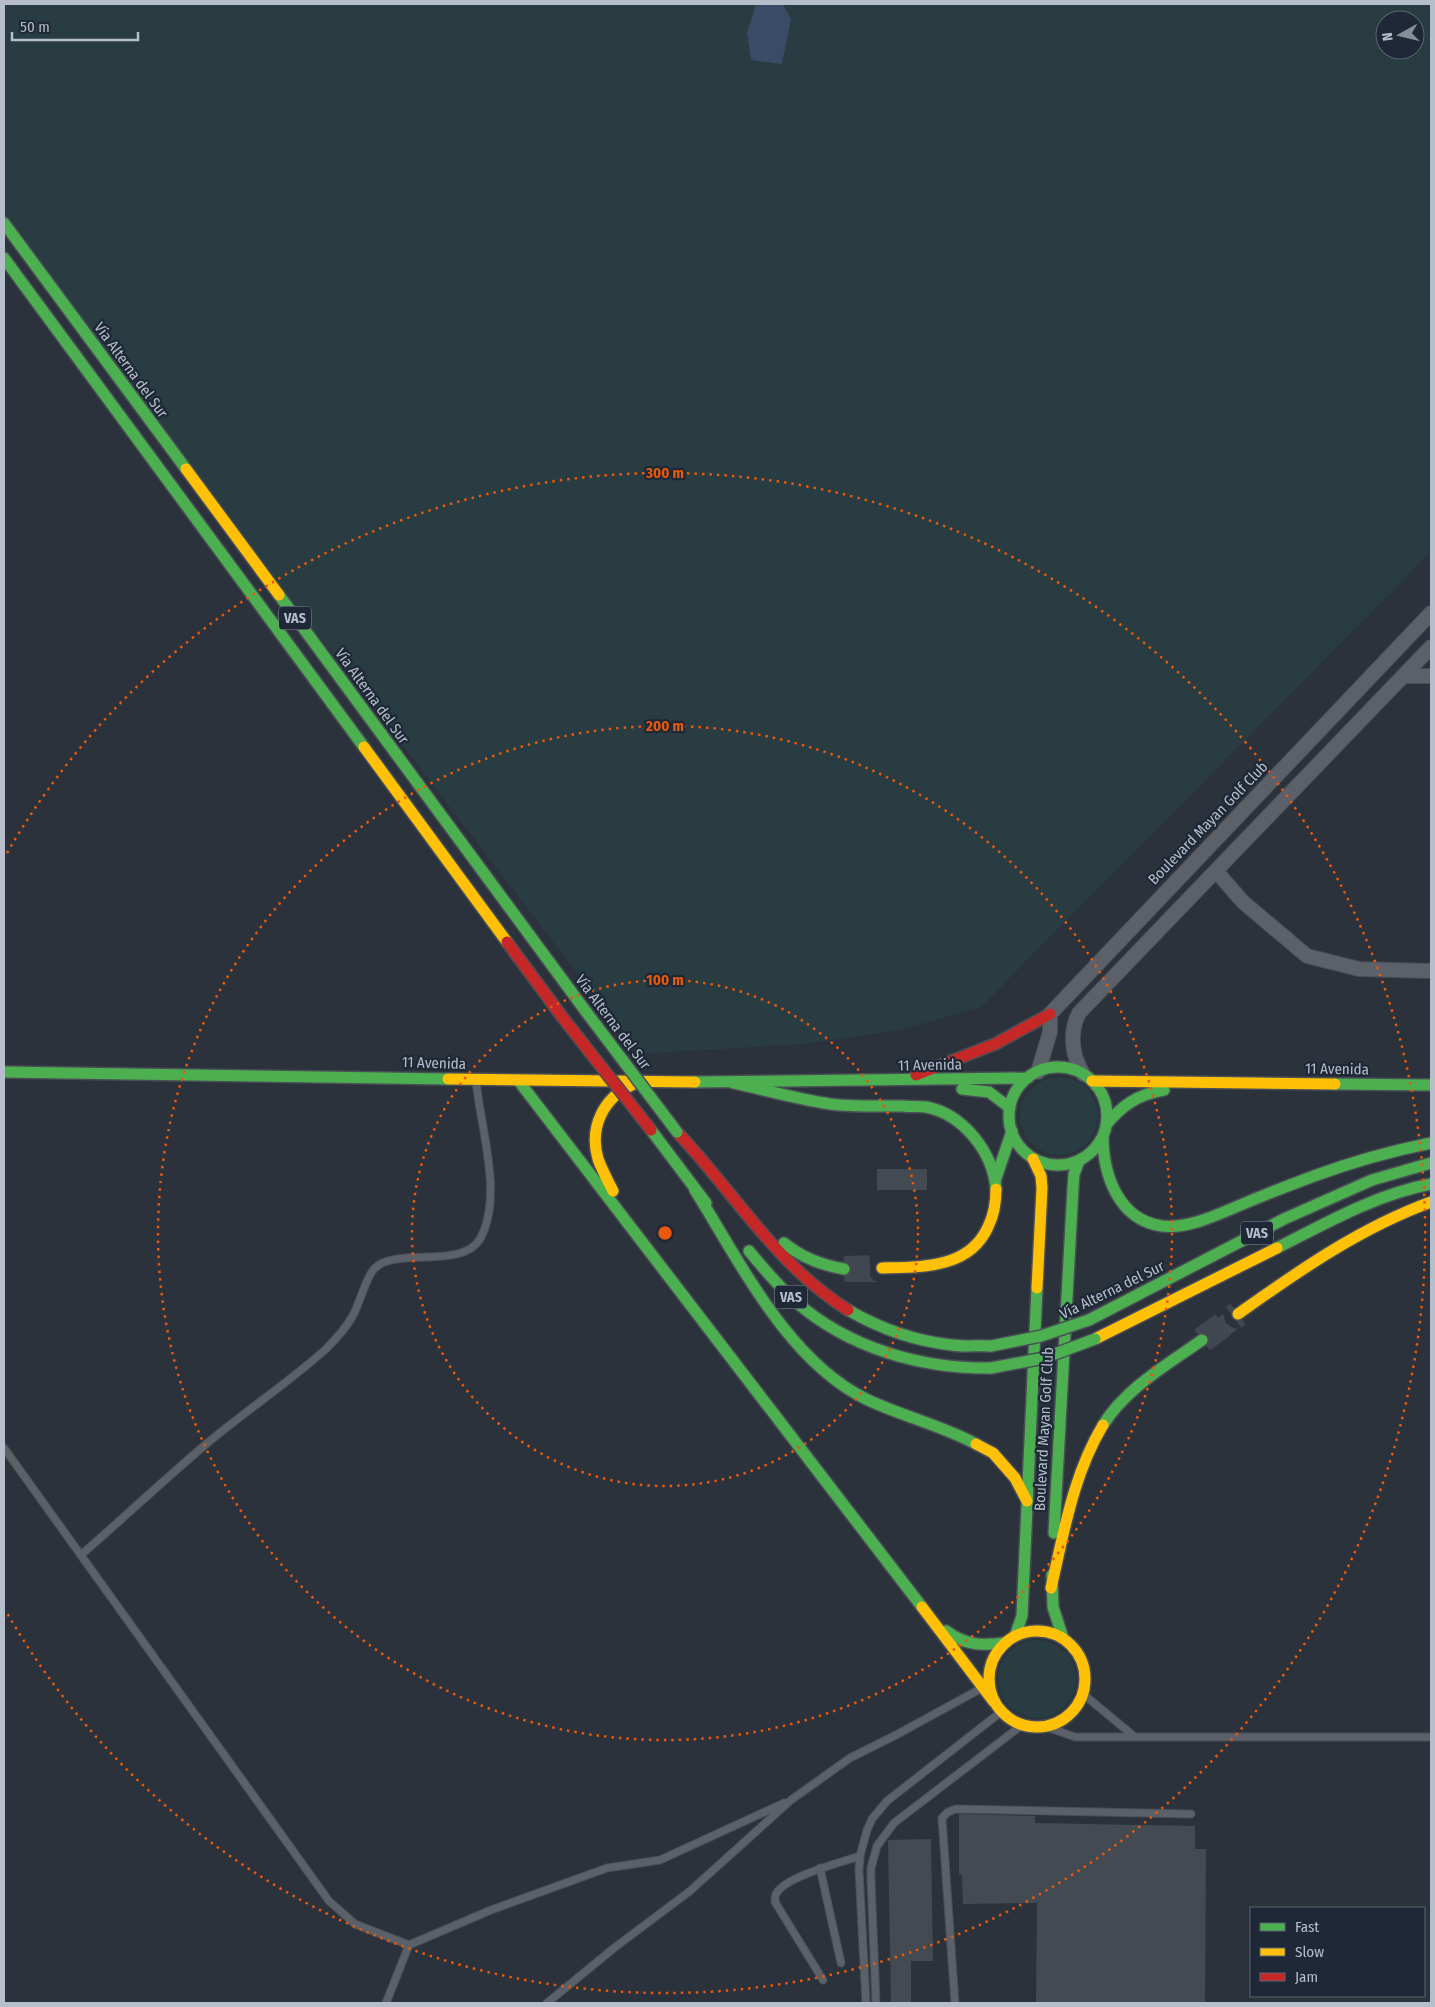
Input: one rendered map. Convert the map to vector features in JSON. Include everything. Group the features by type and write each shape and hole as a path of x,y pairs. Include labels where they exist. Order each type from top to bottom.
{"main road":[{"name":"Vía Alterna del Sur","path":"4,223 587,1013 677,1132 798,1273 838,1306 876,1326 916,1339 951,1345 991,1346 1041,1337 1089,1320 1284,1219 1372,1180 1431,1163"},
{"name":"VAS","path":"4,258 563,1018 651,1130 694,1190 779,1286 803,1307 835,1329 871,1347 908,1359 953,1367 992,1368 1046,1360 1095,1339 1353,1210 1415,1187 1431,1184"},
{"path":"902,1080 995,1044 1050,1014"},
{"path":"1105,1130 1097,1146 1079,1161 1068,1165 1044,1164 1033,1159 1020,1147 1012,1131 1010,1108 1014,1097 1033,1075 1049,1068 1061,1067 1072,1069 1088,1078 1105,1102 1105,1130 1105,1170 1116,1193 1122,1202 1144,1220 1164,1226 1188,1224 1202,1220 1352,1164 1392,1151 1431,1143"},
{"name":"11 Avenida","path":"4,1072 372,1076 476,1080 733,1083 902,1080 1033,1075"},
{"name":"11 Avenida","path":"1088,1078 1431,1085"},
{"path":"518,1080 1001,1712 1011,1720 1035,1728 1047,1727 1059,1722 1078,1705 1083,1694 1085,1681 1082,1663 1072,1646 1063,1638 1051,1633 1039,1631 1026,1632 1015,1636 1004,1643 996,1653 991,1664 990,1690 994,1702"},
{"path":"624,1218 598,1158 596,1144 598,1129 605,1108 611,1098 623,1089 641,1081"},
{"name":"11 Avenida","path":"863,1081 984,1091 994,1095 1010,1108"},
{"name":"11 Avenida","path":"1105,1130 1120,1108 1128,1101 1146,1093 1243,1082"},
{"path":"733,1083 831,1104 909,1106 940,1111 968,1129 978,1140 988,1156 995,1180 996,1195 990,1225 976,1246 956,1259 935,1266 882,1268"},
{"path":"995,1180 1012,1131"},
{"path":"687,1143 793,1251 815,1262 844,1269"},
{"name":"Boulevard Mayan Golf Club","path":"1015,1636 1022,1616 1042,1188 1041,1176 1033,1159"},
{"name":"Boulevard Mayan Golf Club","path":"1063,1638 1054,1618 1052,1588 1073,1188 1074,1174 1079,1161"},
{"path":"694,1190 763,1299 802,1351 818,1366 831,1378 866,1399 984,1448 997,1457 1008,1470 1027,1501"},
{"path":"1238,1314 1344,1240 1405,1211 1431,1202"},
{"path":"1052,1588 1077,1481 1095,1438 1111,1413 1126,1397 1202,1340"},
{"path":"929,1617 956,1639 968,1645 983,1646 1004,1643"}],"street":[{"name":"Boulevard Mayan Golf Club","path":"1050,1014 1431,613"},
{"path":"1088,1078 1078,1065 1072,1037 1078,1013 1431,646"},
{"path":"1403,676 1431,676"},
{"path":"1216,871 1243,902 1307,956 1359,970 1431,971"},
{"path":"1033,1075 1050,1032 1050,1014"}],"lane":[{"path":"80,1555 205,1445 326,1348 352,1317 374,1269 385,1262 457,1254 471,1249 479,1240 486,1223 492,1190 476,1080"},
{"path":"4,1448 329,1901 355,1924 409,1946"},
{"path":"547,2003 622,1942 690,1891 791,1800 850,1758 896,1736 983,1687"},
{"path":"1083,1694 1135,1737"},
{"path":"866,2003 859,1870 860,1856 872,1819 887,1801 1001,1712"},
{"path":"876,2003 871,1880 878,1846 894,1823 1022,1725"},
{"path":"1047,1727 1075,1737 1431,1737"},
{"path":"386,2003 409,1946 491,1910 607,1868 660,1860 791,1800"},
{"path":"955,2003 942,1818 948,1812 956,1809 1191,1814"},
{"path":"824,1980 774,1902 776,1894 781,1888 820,1868 860,1856"},
{"path":"820,1868 841,1963"}],"green space":[{"path":"4,4 1431,4 1431,552 981,1007 901,1030 804,1044 639,1054 4,225"},
{"path":"1059,1077 1074,1080 1087,1088 1095,1101 1098,1116 1095,1131 1087,1144 1074,1152 1059,1155 1044,1152 1031,1144 1023,1131 1020,1116 1023,1101 1031,1088 1044,1080"},
{"path":"1037,1640 1052,1643 1065,1651 1073,1664 1076,1679 1073,1694 1065,1707 1052,1715 1037,1718 1022,1715 1009,1707 1001,1694 998,1679 1001,1664 1009,1651 1022,1643"}],"water":[{"path":"756,4 783,4 791,19 782,64 751,60 747,33"}],"building":[{"path":"877,1169 927,1169 927,1190 877,1190"},
{"path":"857,1262 869,1262 867,1269 869,1275 874,1281 879,1282 850,1282 856,1278 859,1272"},
{"path":"1223,1314 1226,1323 1238,1329 1216,1345 1217,1338 1214,1332 1207,1326"},
{"path":"959,1814 1035,1816 1035,1823 1195,1826 1195,1849 1206,1849 1205,2003 1036,2003 1037,1903 963,1904 962,1875 959,1875"},
{"path":"931,1839 933,1961 911,1961 911,2003 891,2003 888,1840"}],"tunnel":[{"path":"844,1269 882,1268"},
{"path":"1202,1340 1238,1314"}],"traffic: fast":[{"path":"4,223 186,469"},
{"path":"4,258 364,747"},
{"path":"279,595 587,1013"},
{"path":"587,1013 677,1132"},
{"path":"1058,1067 1077,1071 1092,1082 1103,1097 1107,1116 1103,1135 1092,1150 1077,1161 1058,1165 1039,1161 1024,1150 1013,1135 1009,1116 1013,1097 1024,1082 1039,1071 1058,1067"},
{"path":"4,1072 448,1079"},
{"path":"695,1082 1028,1078"},
{"path":"518,1080 922,1607"},
{"path":"733,1083 830,1104 926,1107 940,1111 964,1126 974,1137 989,1162 994,1175 996,1189"},
{"path":"1335,1084 1431,1085"},
{"path":"962,1089 989,1092 1010,1108"},
{"path":"1106,1125 1125,1106 1147,1094 1164,1090"},
{"path":"651,1130 706,1203"},
{"path":"995,1181 1012,1131"},
{"path":"1103,1136 1106,1165 1116,1193 1134,1215 1147,1222 1162,1226 1183,1225 1204,1220 1343,1166 1386,1153 1431,1143"},
{"path":"1054,1533 1073,1188 1074,1174 1079,1161"},
{"path":"1089,1320 1284,1219 1372,1180 1431,1163"},
{"path":"1277,1248 1371,1202 1431,1184"},
{"path":"695,1190 748,1278 768,1307 789,1335 813,1360 838,1382 866,1399 949,1431 976,1444"},
{"path":"784,1243 812,1260 844,1269"},
{"path":"749,1251 777,1284 796,1302 839,1332 887,1353 913,1360 938,1365 991,1368"},
{"path":"1015,1636 1022,1616 1037,1288"},
{"path":"848,1310 885,1328 911,1337 957,1346 991,1346"},
{"path":"991,1346 1041,1336 1089,1320"},
{"path":"991,1368 1044,1358 1095,1339"},
{"path":"1103,1425 1112,1412 1135,1388 1202,1340"},
{"path":"1052,1575 1053,1607 1063,1638"},
{"path":"946,1631 967,1642 1004,1643"}],"traffic: slow":[{"path":"186,469 279,595"},
{"path":"364,747 507,942"},
{"path":"448,1079 695,1082"},
{"path":"1092,1081 1335,1084"},
{"path":"613,1191 598,1159 595,1136 597,1125 606,1106 613,1098 632,1085"},
{"path":"1033,1159 1041,1176 1042,1188 1037,1288"},
{"path":"882,1268 928,1266 956,1258 969,1251 980,1241 988,1227 996,1199 996,1189"},
{"path":"1238,1314 1308,1266 1355,1237 1405,1212 1431,1202"},
{"path":"1095,1339 1277,1248"},
{"path":"1051,1588 1065,1525 1077,1484 1084,1464 1103,1425"},
{"path":"976,1444 993,1453 1015,1478 1027,1501"},
{"path":"922,1607 994,1702"},
{"path":"1037,1631 1055,1635 1071,1645 1081,1661 1085,1679 1081,1697 1071,1713 1055,1723 1037,1727 1019,1723 1003,1713 993,1697 989,1679 993,1661 1003,1645 1019,1635 1037,1631"}],"traffic: jam":[{"path":"507,942 563,1018"},
{"path":"916,1075 995,1044 1050,1014"},
{"path":"563,1018 651,1130"},
{"path":"677,1132 777,1250 822,1292 848,1310"}]}
